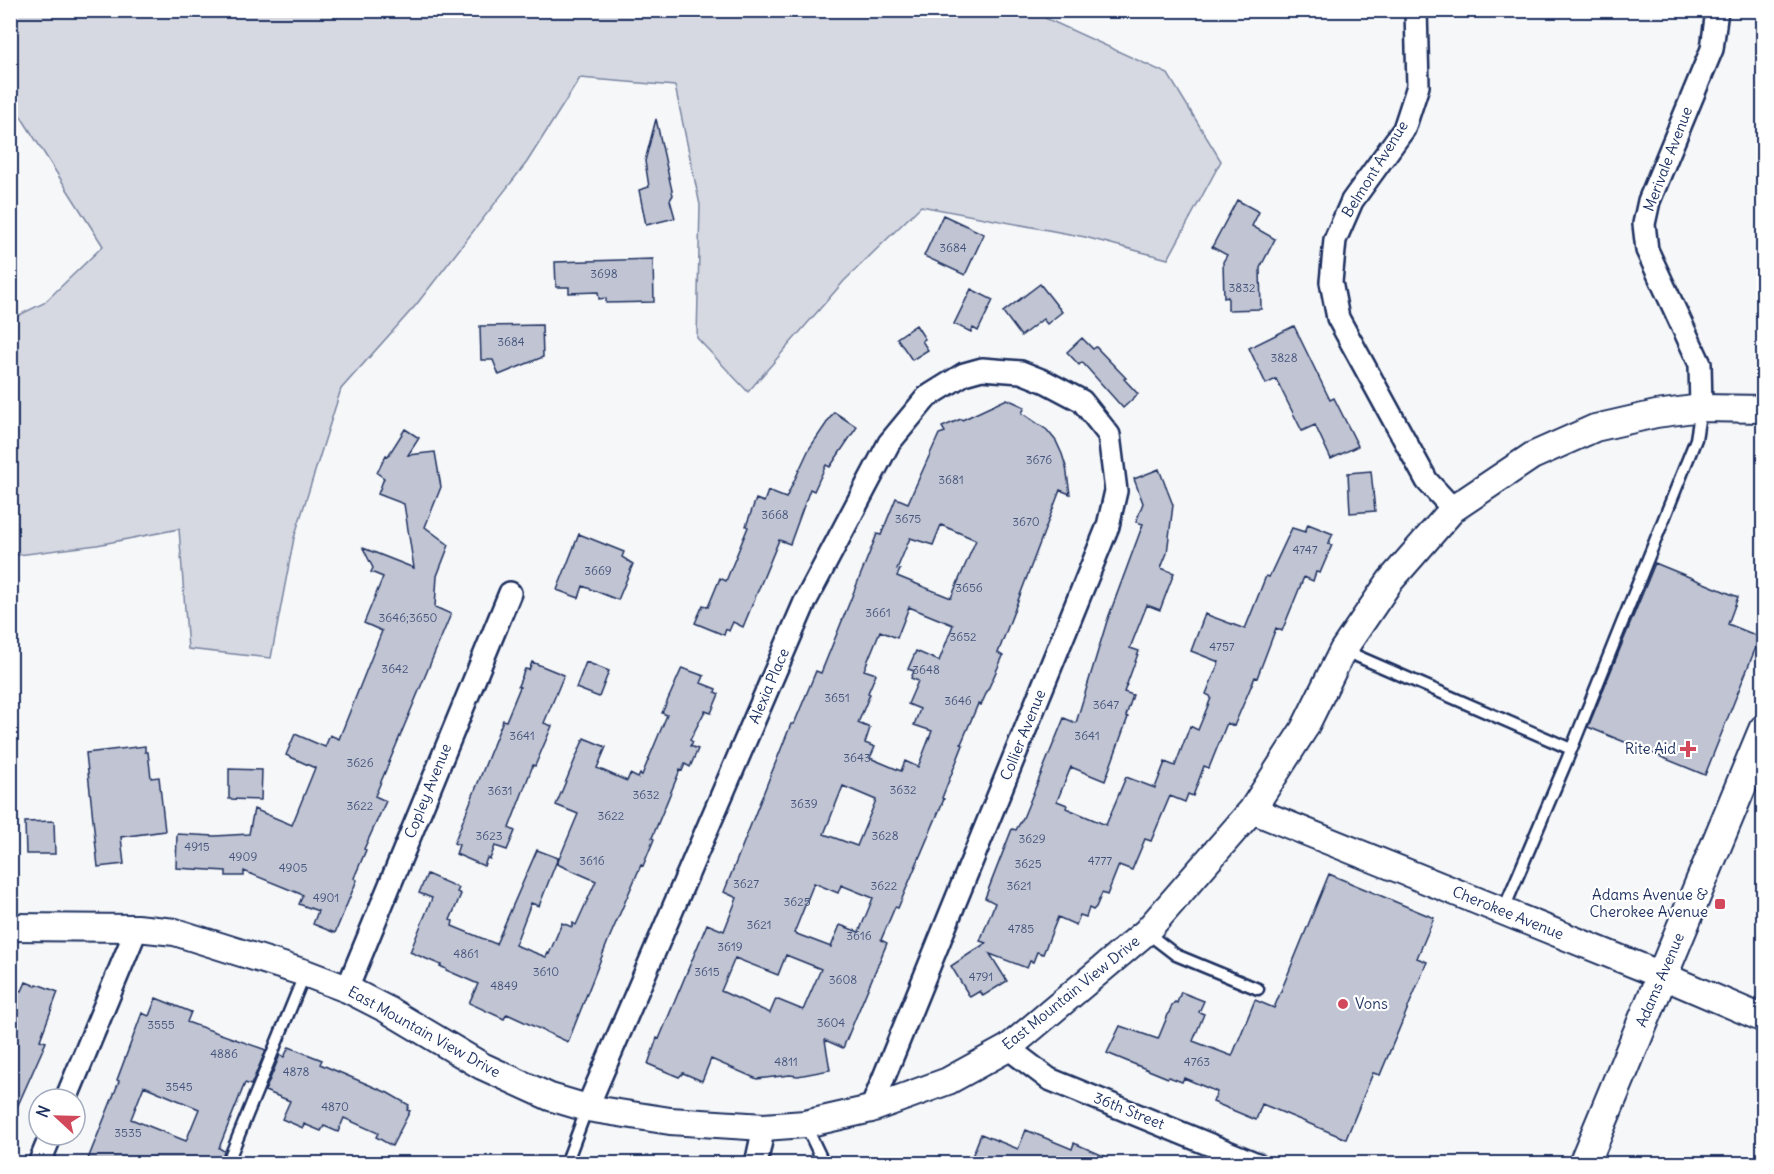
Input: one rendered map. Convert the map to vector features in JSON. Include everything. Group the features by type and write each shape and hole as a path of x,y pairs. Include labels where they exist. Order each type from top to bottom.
{"main road":[{"name":"Adams Avenue","path":"1584,1164 1764,730"}],"street":[{"name":"Belmont Avenue","path":"1416,10 1418,86 1404,129 1352,201 1335,240 1331,282 1338,318 1427,481 1453,509"},
{"name":"Merivale Avenue","path":"1701,408 1700,363 1647,250 1644,224 1649,201 1712,49 1717,10"},
{"name":"Alexia Place","path":"588,1108 805,602 889,443 927,397 964,374 982,369 1022,372 1046,382"},
{"name":"Collier Avenue","path":"871,1108 1108,526 1116,491 1109,435 1082,401 1046,382"},
{"name":"East Mountain View Drive","path":"10,927 137,928 175,932 305,973 347,989 388,1010 482,1066 550,1097 588,1108 670,1121 764,1127 805,1124 871,1108 948,1081 1008,1048 1146,932 1252,810 1304,729 1343,650 1390,581 1453,509 1533,456 1595,428 1656,414 1701,408 1764,409"},
{"name":"Copley Avenue","path":"347,989 510,593"},
{"name":"Cherokee Avenue","path":"1252,810 1661,975 1764,1019"},
{"path":"71,1087 137,928"},
{"name":"36th Street","path":"1008,1048 1049,1079 1257,1164"},
{"path":"756,1164 764,1127"},
{"path":"39,1164 46,1147"}],"lane":[{"path":"1503,911 1696,439 1701,408"},
{"path":"1343,650 1571,749"},
{"path":"1146,932 1176,955 1258,989"},
{"path":"227,1164 305,973"},
{"path":"566,1164 588,1108"},
{"path":"805,1124 824,1164"}],"shaded area":[{"path":"11,10 1030,11 1168,74 1221,161 1168,259 1085,237 921,206 844,281 748,392 697,338 700,205 675,86 580,78 527,162 416,305 341,389 294,538 271,658 188,649 179,529 97,545 11,556 11,319 44,303 103,246 11,101"}],"building":[{"path":"656,119 673,195 670,200 675,218 646,225 639,190 649,187 645,161"},
{"path":"1237,200 1259,212 1252,226 1275,239 1260,268 1261,309 1228,310 1228,297 1224,298 1223,262 1227,255 1212,247"},
{"path":"943,215 984,234 965,275 924,256"},
{"path":"653,259 654,302 606,303 606,298 599,299 598,292 569,293 569,287 556,287 555,262"},
{"path":"1040,284 1062,312 1047,324 1043,319 1021,336 1003,312"},
{"path":"971,289 993,300 978,331 973,328 971,332 954,324"},
{"path":"542,325 543,357 499,375 493,360 481,360 480,326"},
{"path":"916,325 925,339 922,341 928,350 912,360 897,338"},
{"path":"1294,326 1330,400 1334,398 1358,446 1331,459 1315,425 1302,431 1276,379 1266,384 1249,348"},
{"path":"1082,338 1093,349 1096,347 1138,394 1123,408 1082,362 1079,365 1067,352"},
{"path":"1007,399 1025,407 1022,413 1047,430 1056,441 1066,467 1070,494 1060,490 998,653 1003,656 981,705 978,704 961,744 963,745 942,798 944,799 898,908 895,907 881,940 887,943 843,1048 825,1040 830,1070 798,1076 757,1079 711,1059 702,1081 683,1073 679,1077 648,1064 657,1038 659,1039 707,924 724,931 737,898 724,892 791,724 794,724 816,671 821,673 877,534 881,535 896,498 908,503 939,434 945,432 942,427","holes":["941,525 976,540 951,598 897,576 900,570 897,569 910,538 933,545","909,607 953,625 939,661 916,651 908,669 914,671 911,678 918,681 908,704 920,709 914,725 932,731 918,767 905,761 901,771 870,758 875,747 865,743 870,728 858,723 876,674 864,670 880,631 897,638","843,786 876,800 857,846 824,834","814,883 838,893 841,885 873,898 859,932 840,925 831,947 794,933","786,955 821,969 803,1010 776,999 770,1013 721,991 735,958 778,975"]},
{"path":"834,412 857,427 830,467 826,465 814,491 810,489 790,544 779,540 743,627 733,622 729,631 726,629 724,635 695,623 703,605 708,607 720,578 726,581 748,527 746,526 756,499 764,502 768,491 786,498 809,449"},
{"path":"405,429 419,438 408,455 435,452 441,487 425,527 449,545 437,576 435,607 451,614 375,796 386,801 364,849 366,850 354,878 357,880 335,933 313,924 318,911 299,904 303,895 244,871 244,876 226,876 226,871 176,868 177,834 215,836 249,834 254,809 292,825 315,768 286,755 295,734 325,747 330,735 339,739 382,631 364,623 383,577 371,572 373,568 363,548 414,568 404,504 378,494 384,478 377,473 386,455 388,456"},
{"path":"1159,469 1173,505 1167,553 1161,568 1174,573 1160,610 1147,605 1130,648 1139,651 1124,692 1133,695 1126,716 1128,717 1105,781 1071,767 1057,801 1067,805 1066,808 1106,825 1126,777 1155,788 1165,762 1175,766 1190,726 1198,730 1211,698 1206,694 1219,662 1191,651 1205,614 1245,629 1266,576 1269,577 1292,528 1305,532 1308,524 1333,534 1328,544 1332,545 1320,573 1316,572 1313,581 1304,577 1282,631 1276,628 1257,678 1255,677 1234,726 1227,723 1209,768 1204,766 1193,796 1188,794 1185,802 1170,796 1151,841 1145,839 1132,870 1119,865 1107,895 1102,893 1096,907 1093,910 1089,908 1086,917 1080,915 1076,925 1058,917 1043,954 1037,952 1033,962 1030,961 1027,968 990,954 1007,981 983,996 980,991 970,997 951,966 986,943 980,941 995,903 985,898 1012,829 1016,830 1023,818 1064,718 1076,723 1107,621 1143,524 1136,522 1143,503 1134,479"},
{"path":"1371,471 1375,511 1350,513 1348,473"},
{"path":"579,534 624,552 622,557 633,564 618,600 583,586 579,598 557,590"},
{"name":"Rite Aid","path":"1655,563 1738,597 1728,624 1760,637 1705,775 1588,727"},
{"path":"532,662 564,675 544,723 552,726 535,766 533,765 509,828 515,831 507,850 495,846 490,859 487,858 484,866 456,854 459,845 454,843 503,720 506,721 525,669 529,670"},
{"path":"586,662 609,671 599,697 576,688"},
{"path":"682,668 704,676 701,683 716,689 715,692 719,694 711,713 705,711 690,740 693,742 690,746 698,749 690,767 685,764 682,771 680,770 643,866 641,865 608,941 568,1042 507,1014 504,1019 469,1003 478,984 410,952 432,898 419,893 427,874 459,888 457,892 461,894 450,920 453,921 452,926 496,944 537,850 558,858 539,906 531,903 515,945 546,957 562,923 572,927 573,923 576,925 596,881 557,864 578,814 556,805 584,738 606,747 597,768 627,781 630,774 638,778 640,774 642,775 667,715 662,713"},
{"path":"145,746 145,752 148,752 151,778 159,777 165,831 121,837 124,864 98,867 86,753"},
{"path":"229,769 262,770 261,800 229,799"},
{"path":"54,821 55,854 26,854 25,822"},
{"name":"Vons","path":"1329,874 1434,918 1417,958 1427,962 1380,1075 1373,1073 1346,1139 1262,1104 1256,1120 1213,1102 1217,1092 1184,1078 1182,1082 1168,1078 1107,1053 1120,1026 1158,1039 1172,1005 1177,1003 1181,992 1204,1001 1199,1012 1204,1014 1193,1041 1232,1056 1255,1000 1274,1008"},
{"path":"26,982 58,992 40,1040 46,1042 10,1123 10,989 22,991"},
{"path":"156,998 191,1012 187,1022 266,1050 251,1085 245,1083 219,1148 224,1151 220,1164 86,1164 118,1084 117,1080 142,1013 149,1016","holes":["144,1086 199,1109 186,1141 131,1119"]},
{"path":"289,1047 322,1060 320,1064 388,1093 409,1105 407,1110 410,1111 392,1146 376,1137 378,1133 344,1118 338,1132 324,1126 321,1131 304,1124 303,1128 282,1119 290,1101 265,1091 280,1055 284,1057"},
{"path":"1026,1130 1072,1149 1074,1143 1122,1164 983,1164 971,1159 981,1134 1018,1149"}],"place":[{"name":"Rite Aid","path":"1688,749"},
{"name":"Adams Avenue & Cherokee Avenue","path":"1720,904"},
{"name":"Vons","path":"1343,1004"}]}
